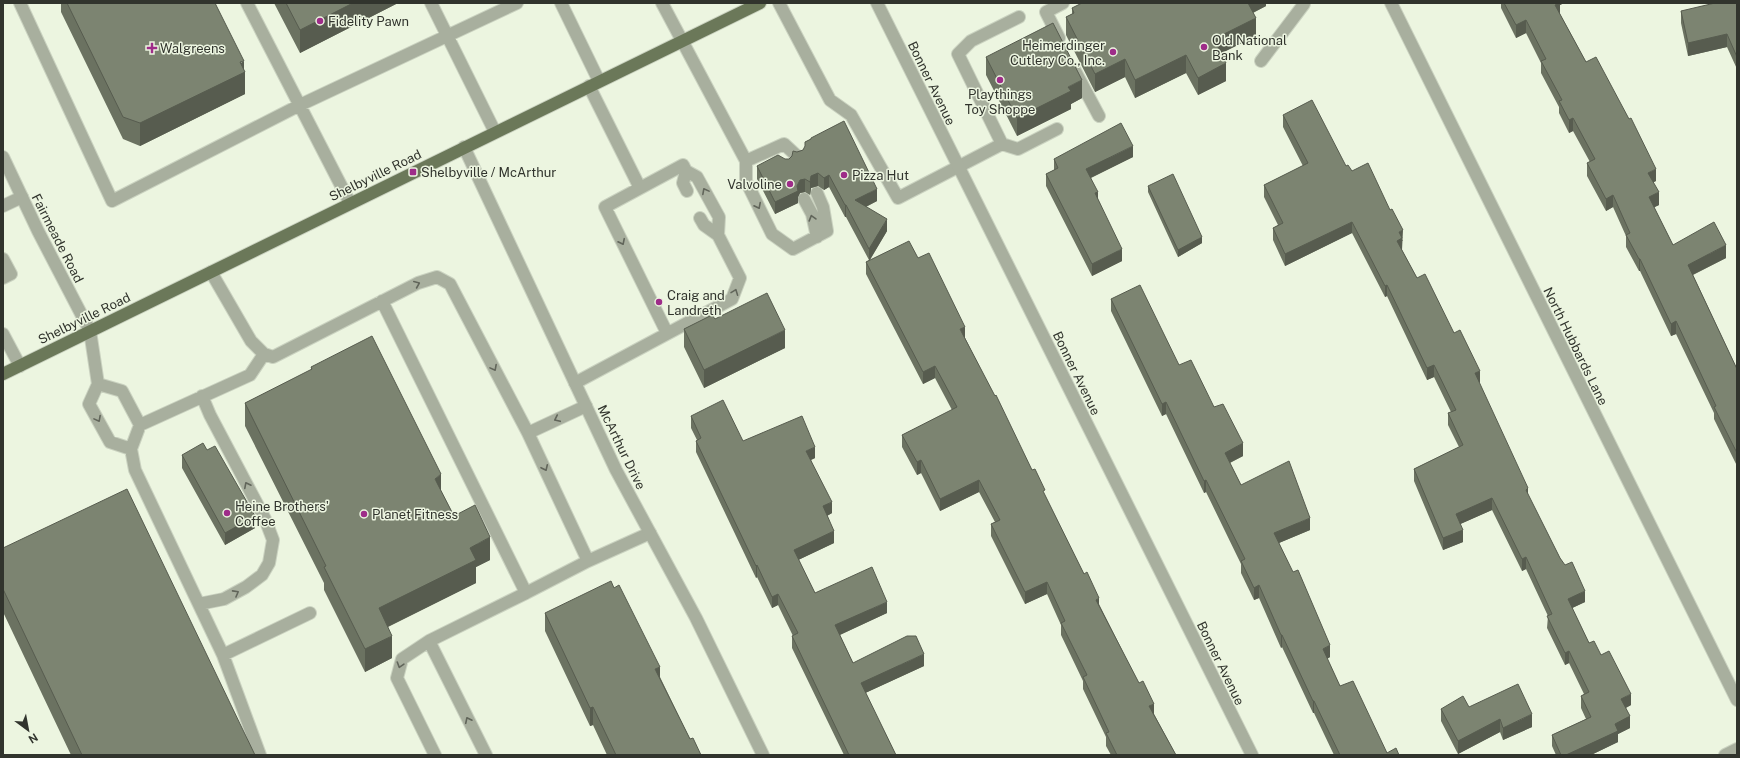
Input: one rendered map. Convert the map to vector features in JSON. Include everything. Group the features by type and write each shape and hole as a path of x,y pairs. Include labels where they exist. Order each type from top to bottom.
{"main road":[{"name":"Shelbyville Road","path":"3,374 760,3"}],"street":[{"path":"20,3 112,200 300,105 517,3"},
{"path":"247,3 350,203"},
{"path":"431,3 495,132"},
{"path":"561,3 594,84 640,188"},
{"path":"662,3 746,161 746,181 772,234 793,249 827,232 824,207 817,193"},
{"path":"779,3 830,100 851,115 898,198 1002,144 1018,149 1057,129"},
{"name":"Bonner Avenue","path":"877,3 1252,755"},
{"path":"1063,3 1046,12 1063,47"},
{"path":"1261,61 1305,3"},
{"name":"North Hubbards Lane","path":"1391,3 1737,700"},
{"path":"1002,144 958,54 971,42 1019,17"},
{"path":"1070,60 1099,116"},
{"path":"746,161 784,144 798,157"},
{"name":"McArthur Drive","path":"464,147 616,470 696,618 763,755"},
{"path":"769,151 780,159"},
{"name":"Fairmeade Road","path":"3,157 90,331 98,384"},
{"path":"667,333 605,207 683,165 686,171 697,177 719,217 718,235"},
{"path":"686,171 683,183 687,191"},
{"path":"3,206 22,197"},
{"path":"804,200 812,214 817,237"},
{"path":"575,383 732,299 740,278 718,235 704,225 700,218"},
{"path":"3,259 11,274 3,278"},
{"path":"211,272 251,341 264,354 273,357 418,283 437,278 450,284 528,433 588,561"},
{"path":"382,302 526,593"},
{"path":"3,334 20,366"},
{"path":"260,755 223,655 135,470 131,448 140,425 250,375 264,354"},
{"path":"131,448 110,442 90,404 98,384 122,391 140,425"},
{"path":"199,604 224,599 246,587 262,575 270,563 273,540 265,519 210,415 202,396"},
{"path":"528,433 586,406"},
{"path":"435,755 397,678 402,659 429,641 588,561 650,532"},
{"path":"223,655 310,613"},
{"path":"429,641 486,755"},
{"path":"1725,755 1737,749"}],"building":[{"name":"Walgreens","path":"67,3 215,3 244,61 240,62 245,72 140,123 123,117"},
{"path":"286,3 353,3 300,30"},
{"path":"1082,3 1248,3 1256,18 1214,39 1226,63 1198,78 1186,55 1135,80 1125,59 1095,74 1066,17 1074,13 1072,8"},
{"path":"1504,3 1560,3 1555,5 1586,62 1596,57 1629,119 1631,118 1656,169 1648,173 1659,192 1649,197 1673,245 1714,222 1726,245 1688,265 1737,369 1737,453 1714,407 1716,406 1676,321 1671,324 1640,259 1626,235 1630,233 1613,195 1606,199 1587,163 1595,159 1573,118 1569,120 1559,101 1562,100 1541,61 1546,59 1526,20 1516,25"},
{"path":"1715,3 1737,3 1737,57 1727,34 1688,43 1681,11"},
{"path":"1053,23 1082,80 1068,87 1071,91 1017,118 986,57"},
{"path":"1312,100 1346,166 1348,165 1352,171 1368,163 1390,210 1392,209 1403,230 1399,232 1402,238 1397,241 1417,278 1425,274 1454,333 1460,330 1480,371 1475,373 1528,488 1526,490 1560,558 1565,565 1572,562 1585,591 1568,599 1589,643 1594,641 1601,655 1609,651 1631,694 1621,699 1630,716 1615,724 1618,731 1566,755 1561,755 1552,735 1591,717 1581,696 1589,692 1569,651 1565,653 1547,616 1552,614 1526,557 1522,559 1492,498 1456,514 1463,530 1443,538 1414,469 1463,445 1448,413 1456,410 1434,365 1427,368 1387,285 1385,286 1352,222 1285,254 1273,228 1283,223 1264,185 1308,163 1283,115"},
{"path":"844,121 877,189 855,200 887,219 869,249 829,175 824,178 818,173 811,176 810,182 805,179 800,180 797,186 798,191 775,202 757,166 778,155 785,159 789,159 792,156 793,151 797,152 803,150 805,142"},
{"path":"1121,123 1133,146 1086,169 1098,192 1095,193 1122,249 1092,264 1046,174 1058,168 1054,159"},
{"path":"1173,174 1202,237 1178,250 1148,186"},
{"path":"909,241 918,258 929,253 965,327 960,329 995,396 996,395 1032,470 1035,469 1045,490 1043,491 1084,574 1087,572 1099,598 1096,600 1139,683 1143,681 1154,704 1149,706 1176,755 1117,755 1106,733 1109,732 1083,677 1087,675 1061,623 1065,621 1047,582 1025,592 991,524 1000,520 979,480 940,499 921,460 917,462 902,435 957,407 935,366 923,372 866,262"},
{"path":"1140,285 1179,365 1191,360 1214,407 1223,404 1243,443 1225,453 1241,485 1289,461 1310,518 1274,533 1293,572 1298,570 1330,645 1323,649 1340,686 1353,681 1387,753 1396,748 1399,755 1340,755 1281,635 1259,585 1254,588 1241,561 1245,559 1206,480 1204,481 1166,402 1162,404 1111,299"},
{"path":"767,293 785,330 704,370 684,329 712,315 715,319"},
{"name":"Planet Fitness","path":"372,336 441,474 435,479 454,516 475,505 490,537 470,548 476,560 379,608 392,636 365,649 324,567 326,566 245,403"},
{"path":"723,400 743,441 802,416 815,447 806,451 832,502 823,506 834,531 794,550 815,593 872,567 887,602 835,625 853,663 907,636 916,636 924,654 861,683 896,755 849,755 792,636 798,633 778,594 772,597 757,565 756,566 696,441 701,438 691,416"},
{"name":"Heine Brothers' Coffee","path":"203,443 207,450 215,446 255,516 225,533 182,455"},
{"path":"127,489 255,755 82,755 3,589 3,548"},
{"path":"611,581 614,588 619,585 660,667 655,669 690,739 693,738 701,755 616,755 593,707 590,708 545,613"},
{"path":"1518,684 1532,714 1503,728 1500,719 1458,741 1441,709 1463,696 1469,707"}],"place":[{"name":"Fidelity Pawn","path":"320,21"},
{"name":"Old National Bank","path":"1204,47"},
{"name":"Walgreens","path":"152,48"},
{"name":"Heimerdinger Cutlery Co., Inc.","path":"1113,52"},
{"name":"Playthings Toy Shoppe","path":"1000,80"},
{"name":"Shelbyville / McArthur","path":"413,172"},
{"name":"Pizza Hut","path":"844,175"},
{"name":"Valvoline","path":"790,184"},
{"name":"Craig and Landreth","path":"659,302"},
{"name":"Heine Brothers' Coffee","path":"227,513"},
{"name":"Planet Fitness","path":"364,514"}]}
